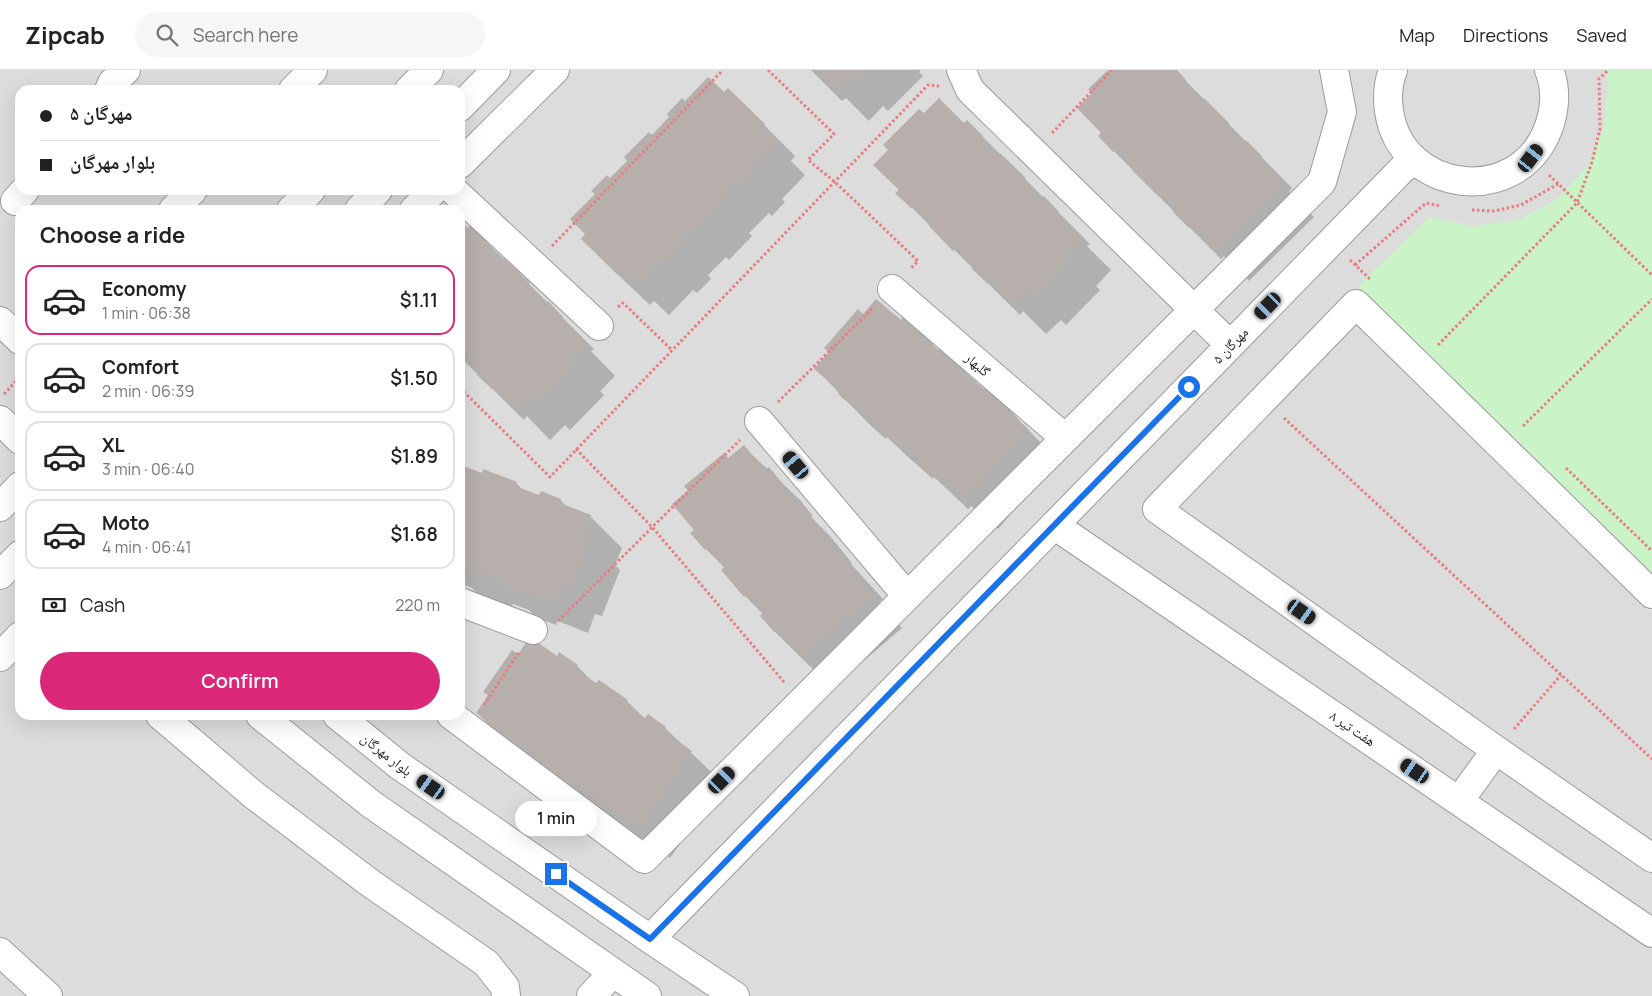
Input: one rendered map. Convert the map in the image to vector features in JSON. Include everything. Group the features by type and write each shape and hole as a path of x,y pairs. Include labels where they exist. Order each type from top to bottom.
{"street":[{"path":"111,85 126,70"},
{"path":"414,85 429,70"},
{"path":"465,102 496,70"},
{"path":"465,159 555,70"},
{"path":"459,722 644,859 1322,182 1342,112 1334,70"},
{"path":"1393,70 1387,99 1390,121 1399,141 1413,158 1430,172 1450,180 1472,182 1494,179 1514,171 1531,158 1544,140 1552,119 1555,98 1552,76 1549,70"},
{"path":"965,80 1034,153 1230,345"},
{"name":"مهرگان ۵","path":"650,939 1413,158"},
{"path":"177,205 188,195"},
{"path":"296,205 306,195"},
{"path":"363,205 373,195"},
{"path":"419,205 429,195"},
{"path":"458,195 599,326"},
{"name":"گلبهار","path":"892,290 1065,438"},
{"path":"1652,594 1356,304 1157,509 1496,750 1652,858"},
{"path":"0,321 15,335"},
{"path":"0,420 15,435"},
{"path":"759,421 908,596"},
{"name":"هفت تیر ۸","path":"1054,525 1652,933"},
{"path":"0,575 15,560"},
{"path":"465,604 533,630"},
{"path":"0,657 15,641"},
{"path":"166,720 255,796 370,883 486,963 505,987 506,996"},
{"path":"266,720 371,804 647,996"},
{"name":"بلوار مهرگان","path":"343,720 400,766 650,939 736,996"},
{"path":"1459,801 1496,750"},
{"path":"0,952 48,996"},
{"path":"591,996 613,974"}],"path":[{"path":"534,264 723,70"},
{"path":"465,715 533,630 553,626 892,290 918,261 835,182 808,160 834,134 768,70"},
{"path":"1034,153 1112,70"},
{"path":"1438,345 1577,203 1592,162 1600,129 1599,79 1608,70"},
{"path":"465,393 550,476 928,85 965,80"},
{"path":"1531,158 1652,275"},
{"path":"1467,210 1494,211 1521,205 1558,184"},
{"path":"1355,265 1426,203 1450,208"},
{"path":"1523,426 1652,299"},
{"path":"599,326 623,303 672,350"},
{"path":"0,398 15,382"},
{"path":"1264,399 1652,760"},
{"path":"576,449 652,527 801,702"},
{"path":"1496,750 1561,675"}],"shaded area":[{"path":"0,70 1652,70 1652,996 0,996"}],"green space":[{"path":"1605,70 1652,70 1652,573 1358,286 1430,217 1473,226 1517,220 1556,200 1587,167 1604,127 1608,83"}],"building":[{"path":"816,70 867,70 856,81 851,76 837,91"},
{"path":"1108,70 1177,70 1186,80 1183,83 1201,101 1204,98 1229,123 1226,126 1243,144 1246,140 1262,156 1259,160 1284,185 1217,251 1192,225 1189,228 1173,212 1177,209 1160,192 1157,195 1132,170 1134,167 1116,149 1113,152 1098,136 1101,133 1077,108 1092,93 1088,89"},
{"path":"708,77 724,92 728,88 765,124 760,129 775,143 752,166 755,170 740,186 737,182 719,201 722,204 697,229 694,226 677,244 680,247 665,263 661,259 637,285 622,270 618,275 581,239 585,234 570,219 595,194 591,191 607,175 610,178 627,161 624,157 649,132 652,135 669,117 667,114 682,98 685,101"},
{"path":"939,98 964,123 967,120 983,136 980,139 997,156 1000,153 1026,178 1022,181 1041,199 1044,196 1059,212 1056,215 1081,238 1066,254 1070,258 1034,294 1028,289 1014,304 991,281 988,284 972,269 975,265 957,247 953,251 928,225 932,222 914,205 911,208 895,193 899,190 873,165 888,150 883,145 919,109 924,113"},
{"path":"465,225 468,228 471,225 487,241 484,244 501,261 504,258 530,283 526,286 545,304 548,301 563,317 560,320 585,343 570,359 574,363 538,400 532,395 518,409 495,386 492,389 476,374 479,371 465,357"},
{"path":"876,299 901,320 904,316 921,331 918,334 937,351 940,348 967,371 964,374 983,390 986,387 1003,401 1000,405 1027,428 966,499 939,476 936,479 919,464 922,461 904,445 901,448 874,425 876,422 857,405 854,408 838,394 840,391 814,369 829,352 824,348 858,309 863,314"},
{"path":"744,445 765,470 769,467 783,484 779,487 796,507 799,504 822,531 819,534 835,552 838,549 852,567 849,570 871,596 800,657 777,630 774,632 760,616 763,613 747,594 744,597 721,570 724,567 708,547 705,550 690,533 694,530 672,504 688,491 684,486 724,453 728,458"},
{"path":"465,467 482,473 483,469 517,482 515,486 539,495 541,491 561,499 560,503 591,515 584,536 589,537 571,586 564,583 557,602 526,591 525,595 504,587 506,583 481,573 480,578 465,572"},
{"path":"530,637 557,656 559,652 578,665 575,669 596,683 599,680 628,700 625,704 645,718 648,714 666,727 663,730 692,751 639,828 610,807 607,811 589,798 591,794 572,780 569,784 540,763 543,760 521,745 519,749 501,736 503,732 476,713 488,695 483,692 512,650 518,654"}],"route":[{"path":"556,874 650,939 1189,387"}]}
